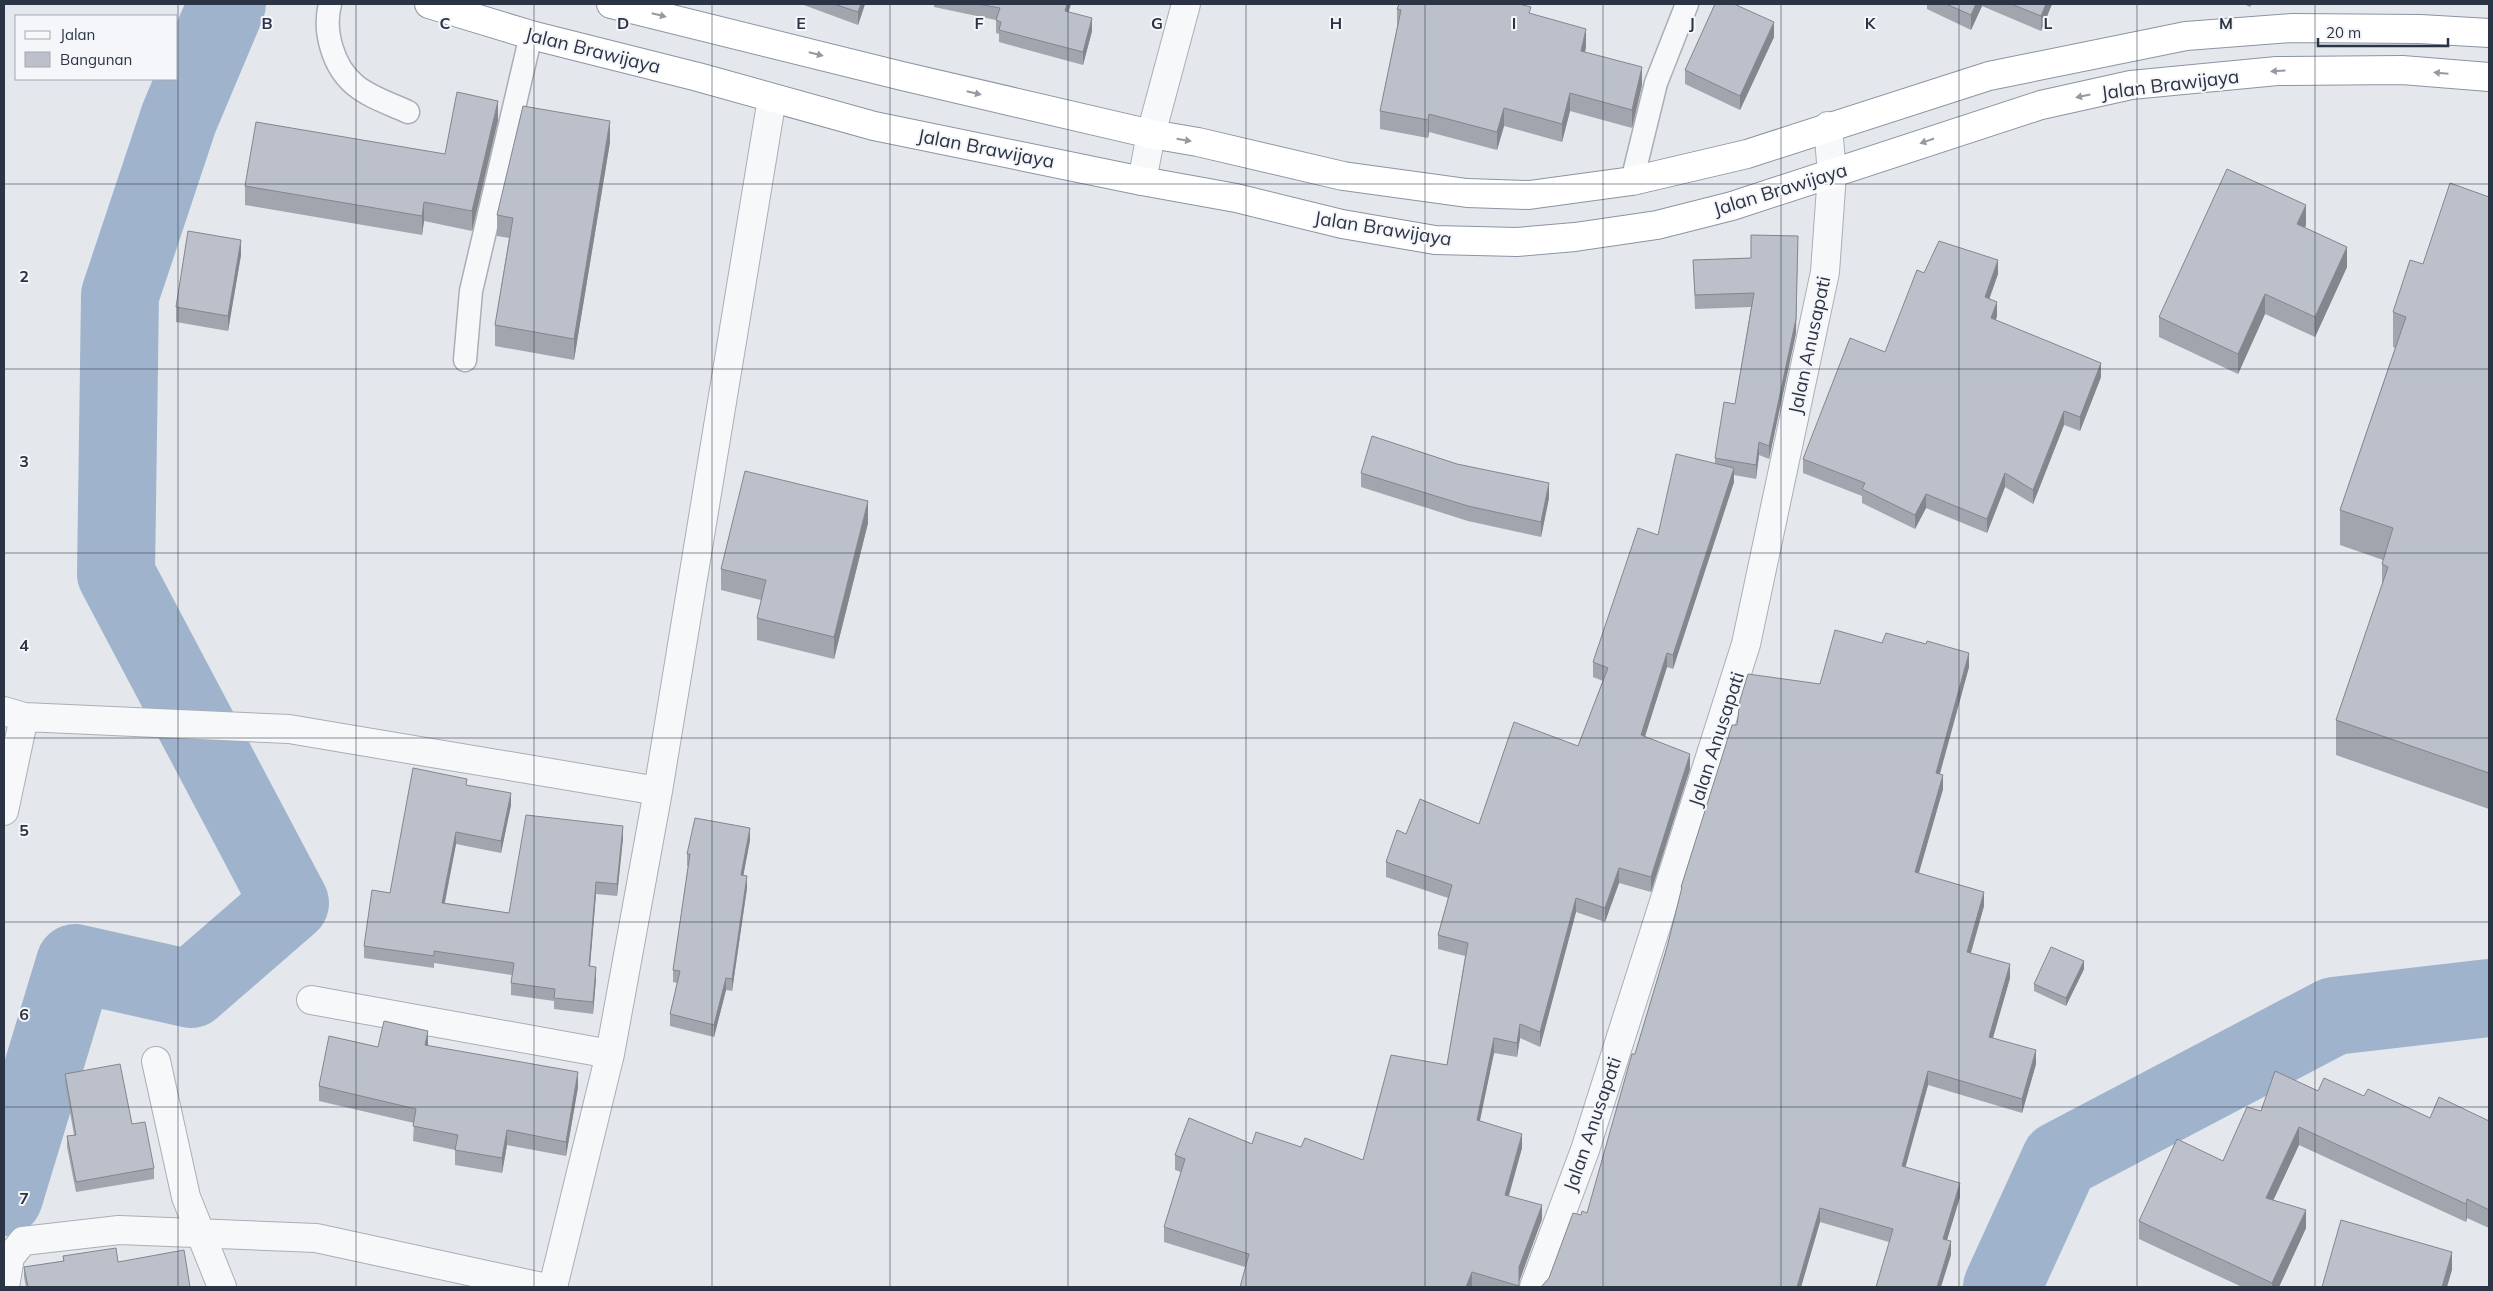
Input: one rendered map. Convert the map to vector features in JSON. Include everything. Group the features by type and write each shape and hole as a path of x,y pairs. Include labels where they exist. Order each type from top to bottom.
{"highway":[{"name":"Jalan Brawijaya","path":"430,4 531,35 698,77 874,126 1142,181 1236,198 1342,224 1434,240 1517,242 1575,237 1657,225 1732,206 2041,105 2131,85 2277,71 2402,70 2489,77"},
{"name":"Jalan Brawijaya","path":"611,4 902,76 1343,176 1467,193 1529,195 1632,181 1747,154 1828,126 1989,76 2186,36 2292,28 2420,29 2489,33"}],"street":[{"path":"1142,181 1151,134 1186,4"},
{"path":"553,1287 610,1054 658,791 772,98"},
{"name":"Jalan Anusapati","path":"1534,1287 1585,1150 1746,644 1825,272 1832,174 1828,126"},
{"path":"4,811 14,714 289,729 658,791"},
{"path":"310,1000 610,1054"},
{"path":"156,1061 186,1196 199,1234 222,1287"},
{"path":"5,1287 10,1257 22,1241 119,1230 316,1238 542,1287"}],"lane":[{"path":"330,4 328,14 332,48 340,68 356,86 408,112"},
{"path":"1632,181 1656,83 1687,4"},
{"path":"465,360 471,291 531,35"}],"building":[{"path":"834,4 861,4 858,12"},
{"path":"978,4 1067,4 1065,11 1092,18 1083,52 999,30 1001,22 996,20 1000,8"},
{"path":"1399,4 1519,4 1531,7 1529,13 1586,29 1581,51 1642,67 1632,110 1570,93 1562,124 1504,108 1497,132 1429,114 1428,120 1380,111 1401,10 1397,9"},
{"path":"1715,4 1734,4 1774,22 1740,96 1685,70"},
{"path":"1946,4 1976,4 1971,15"},
{"path":"2011,4 2046,4 2041,16"},
{"path":"457,92 498,101 472,211 424,202 422,216 245,186 256,122 445,154"},
{"path":"523,106 610,121 574,339 495,325 513,218 497,215"},
{"path":"2227,169 2306,205 2297,224 2347,247 2315,317 2265,294 2238,354 2159,317"},
{"path":"2450,183 2489,197 2489,773 2336,720 2388,567 2382,564 2393,528 2340,510 2406,317 2393,312 2410,260 2423,264"},
{"path":"188,231 241,240 228,316 176,307"},
{"path":"1751,235 1798,236 1796,319 1769,446 1759,442 1756,465 1715,458 1724,402 1735,404 1754,293 1695,295 1693,260 1751,258"},
{"path":"1939,241 1998,260 1985,297 1997,302 1991,318 2101,363 2080,417 2064,411 2033,490 2005,473 1987,519 1926,494 1915,515 1862,489 1865,483 1803,459 1850,338 1885,352 1917,270 1924,273"},
{"path":"1372,436 1457,464 1549,483 1541,522 1468,506 1361,473"},
{"path":"1676,454 1734,468 1673,655 1667,653 1641,735 1690,754 1651,877 1619,868 1605,908 1576,898 1540,1032 1520,1024 1517,1043 1494,1038 1477,1120 1522,1134 1505,1195 1542,1205 1519,1267 1519,1286 1472,1272 1466,1287 1240,1287 1249,1254 1164,1227 1185,1159 1175,1155 1189,1118 1252,1144 1256,1132 1301,1147 1305,1138 1363,1160 1391,1055 1447,1065 1468,943 1438,935 1452,885 1386,862 1397,830 1406,834 1420,799 1479,824 1514,722 1578,746 1608,668 1593,662 1638,528 1658,535"},
{"path":"745,471 868,501 834,637 757,618 766,580 721,569"},
{"path":"1835,630 1882,643 1886,633 1926,644 1927,641 1969,653 1936,773 1943,775 1915,872 1984,892 1967,952 2010,964 1989,1037 2036,1050 2022,1099 1928,1071 1902,1166 1960,1183 1943,1239 1951,1241 1937,1287 1876,1287 1893,1229 1820,1208 1797,1287 1541,1287 1549,1278 1573,1213 1581,1215 1582,1211 1587,1213 1632,1054 1635,1054 1667,947 1681,887 1732,725 1737,725 1740,700 1748,674 1820,684"},
{"path":"413,768 467,779 466,785 511,793 501,841 456,832 442,903 509,913 526,815 623,826 617,884 596,882 589,966 596,967 593,1002 554,998 555,989 511,983 514,963 434,951 434,956 364,946 372,890 390,893"},
{"path":"695,818 750,828 741,875 747,876 732,979 726,978 714,1025 670,1014 680,971 673,970 690,854 687,854"},
{"path":"2051,947 2084,961 2066,998 2034,984"},
{"path":"384,1021 428,1031 425,1045 578,1072 566,1142 507,1130 502,1158 455,1150 458,1135 413,1126 416,1109 319,1086 329,1036 378,1047"},
{"path":"120,1064 132,1124 145,1122 154,1168 76,1182 67,1136 76,1135 65,1074"},
{"path":"2275,1071 2318,1091 2324,1078 2364,1096 2368,1089 2430,1118 2439,1097 2489,1121 2489,1210 2467,1199 2466,1204 2299,1127 2266,1198 2306,1210 2272,1283 2139,1221 2177,1139 2223,1161 2247,1107 2261,1111"},
{"path":"2341,1220 2452,1252 2442,1287 2322,1287"},
{"path":"116,1248 118,1262 184,1250 190,1287 28,1287 24,1267 64,1261 63,1256"}],"waterway":[{"path":"4,1197 75,963 191,989 290,903 116,574 120,295 179,118 227,4"},
{"path":"2002,1287 2060,1160 2334,1016 2489,998"}]}
